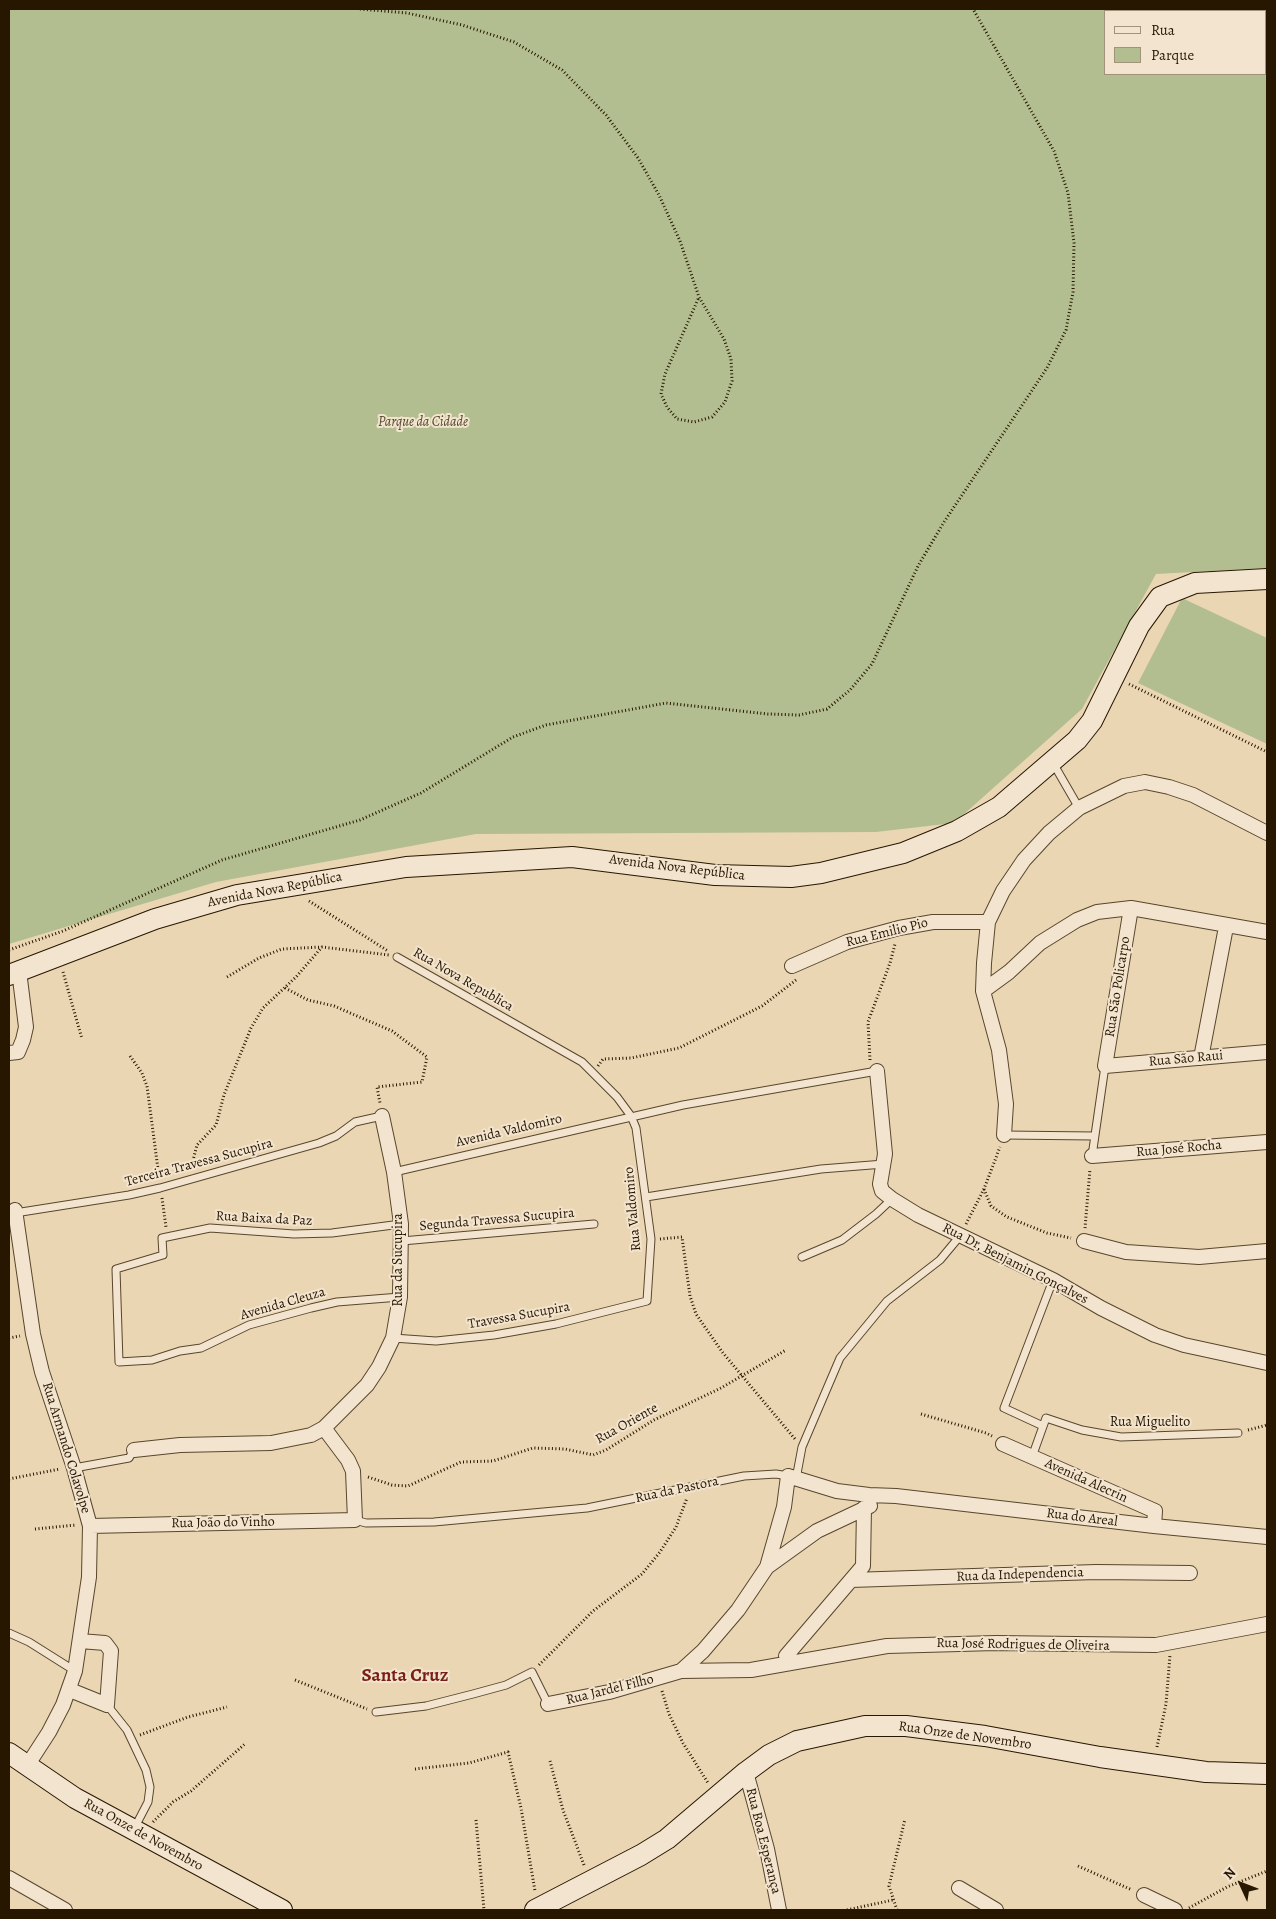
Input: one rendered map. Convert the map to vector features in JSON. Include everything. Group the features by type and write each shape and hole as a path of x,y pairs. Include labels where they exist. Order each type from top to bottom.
{"street":[{"name":"Avenida Nova República","path":"14,973 197,906 237,895 406,867 572,857 715,875 791,877 821,873 903,853 958,831 999,807 1077,740 1092,721 1139,626 1160,597 1195,583 1267,579"},
{"path":"1004,1135 1006,1104 1001,1064 983,991 988,922 1004,890 1024,860 1049,833 1079,808 1124,786 1145,782 1169,786 1193,795 1267,833"},
{"path":"983,991 1009,972 1040,943 1077,920 1097,912 1131,908 1226,927 1267,932"},
{"name":"Rua São Policarpo","path":"1105,1066 1131,908"},
{"name":"Rua Emilio Pio","path":"797,971 847,942 898,928 933,922 988,922"},
{"path":"1201,1058 1226,927"},
{"path":"9,1053 18,1052 26,1027 14,973"},
{"name":"Rua São Raui","path":"1105,1066 1267,1052"},
{"name":"Rua Dr, Benjamin Gonçalves","path":"875,1071 884,1164 880,1184 882,1191 892,1199 918,1215 1053,1280 1155,1335 1184,1345 1267,1364"},
{"name":"Rua da Sucupira","path":"134,1450 180,1444 271,1443 311,1434 324,1428 366,1385 379,1367 393,1338 400,1297 401,1224 394,1172 382,1116"},
{"name":"Rua José Rocha","path":"1092,1156 1267,1142"},
{"name":"Rua Armando Colavolpe","path":"15,1211 33,1334 49,1397 74,1468 90,1526 89,1576 80,1640 70,1690 49,1732 27,1766"},
{"path":"1084,1241 1126,1252 1190,1256 1267,1251"},
{"path":"324,1428 348,1460 353,1471 355,1520"},
{"name":"Avenida Alecrin","path":"1004,1444 1155,1511 1154,1526"},
{"path":"680,1671 703,1651 738,1610 767,1567 792,1478"},
{"name":"Rua da Pastora","path":"792,1478 837,1490 896,1496"},
{"path":"767,1567 817,1531 864,1508 896,1496"},
{"name":"Rua do Areal","path":"896,1496 1267,1537"},
{"path":"783,1660 863,1566 864,1508"},
{"name":"Rua João do Vinho","path":"90,1526 355,1520"},
{"name":"Rua da Independencia","path":"851,1580 1096,1572 1190,1573"},
{"name":"Rua José Rodrigues de Oliveira","path":"783,1660 887,1646 996,1643 1112,1646 1156,1645 1267,1624"},
{"path":"70,1690 107,1706 112,1651 104,1643 80,1640"},
{"name":"Rua Jardel Filho","path":"548,1704 609,1692 680,1671 751,1670 783,1660"},
{"name":"Rua Onze de Novembro","path":"536,1910 667,1839 769,1755 797,1741 865,1726 906,1726 985,1736 1153,1765 1206,1772 1267,1774"},
{"name":"Rua Onze de Novembro","path":"9,1753 75,1798 282,1910"},
{"name":"Rua Boa Esperança","path":"746,1772 780,1910"},
{"path":"9,1878 65,1910"},
{"path":"959,1888 996,1910"},
{"path":"1144,1895 1175,1910"}],"lane":[{"path":"1053,762 1079,808"},
{"name":"Rua Nova Republica","path":"397,957 566,1052 593,1072 617,1097 631,1116"},
{"path":"1092,1156 1105,1066"},
{"name":"Avenida Valdomiro","path":"394,1172 631,1116 730,1096 875,1071"},
{"name":"Terceira Travessa Sucupira","path":"15,1211 129,1196 189,1181 319,1143 336,1136 355,1122 382,1116"},
{"name":"Rua Valdomiro","path":"631,1116 638,1136 651,1239 647,1301"},
{"path":"1004,1135 1094,1136"},
{"path":"646,1196 821,1169 884,1164"},
{"path":"802,1257 842,1240 892,1199"},
{"name":"Rua Baixa da Paz","path":"168,1237 210,1228 294,1234 332,1233 401,1224"},
{"name":"Segunda Travessa Sucupira","path":"402,1241 594,1224"},
{"path":"792,1478 802,1447 829,1380 848,1346 887,1301 940,1260 960,1236"},
{"name":"Avenida Cleuza","path":"168,1237 162,1238 163,1255 116,1269 119,1362 152,1360 180,1351 201,1348 249,1325 311,1308 337,1302 400,1297"},
{"path":"1032,1457 1043,1426 1004,1408 1053,1280"},
{"name":"Travessa Sucupira","path":"393,1338 428,1341 494,1335 556,1324 647,1301"},
{"name":"Rua Miguelito","path":"1043,1426 1046,1418 1082,1430 1121,1438 1238,1432"},
{"path":"74,1468 129,1458 134,1450"},
{"name":"Rua da Pastora","path":"355,1520 366,1523 434,1522 587,1508 744,1476 776,1474 792,1478"},
{"path":"9,1633 29,1642 75,1670"},
{"path":"376,1712 426,1706 473,1694 506,1685 532,1672"},
{"name":"Rua Jardel Filho","path":"532,1672 548,1704"},
{"path":"107,1706 131,1738 146,1770 150,1787 148,1802 138,1832"}],"path":[{"path":"360,9 407,14 462,25 514,42 562,70 606,114 638,158 659,195 680,241 699,297 724,339 731,359 732,381 725,402 712,417 694,422 677,419 667,407 661,394 667,367 699,297"},
{"path":"9,950 63,930 222,860 360,820 421,793 513,737 546,725 623,709 666,703 768,714 799,715 827,709 850,690 872,664 918,566 944,522 1047,368 1066,330 1071,301 1074,243 1068,194 1057,159 1037,120 973,9"},
{"path":"1114,676 1267,752"},
{"path":"285,886 397,957"},
{"path":"875,1071 868,1022 890,963 898,928"},
{"path":"189,1181 197,1146 216,1125 224,1094 251,1028 263,1008 285,988 322,947"},
{"name":"Rua Nova Republica","path":"227,978 259,958 282,949 322,947 397,957"},
{"path":"59,955 82,1039"},
{"path":"593,1072 603,1059 631,1058 661,1053 711,1033 762,1006 797,971"},
{"path":"285,988 308,1000 334,1006 392,1032 427,1057 422,1082 377,1087 382,1116"},
{"path":"130,1056 142,1073 147,1086 168,1237"},
{"path":"960,1236 984,1190 1004,1135"},
{"path":"984,1190 991,1206 1016,1222 1084,1241 1092,1156"},
{"path":"651,1239 682,1237 690,1296 696,1314 706,1330 782,1425 802,1447"},
{"name":"Rua Oriente","path":"353,1471 392,1485 408,1486 461,1462 493,1461 533,1448 565,1449 593,1455 606,1450 640,1428 702,1399 786,1350"},
{"path":"921,1414 986,1433 1004,1444"},
{"path":"1238,1432 1267,1425"},
{"path":"9,1479 65,1468 74,1468"},
{"path":"532,1672 593,1611 642,1574 660,1552 676,1527 691,1487"},
{"path":"35,1528 90,1526"},
{"path":"1153,1765 1166,1704 1171,1642"},
{"path":"658,1678 669,1714 683,1743 716,1797"},
{"path":"296,1680 376,1712"},
{"path":"131,1738 188,1717 227,1707"},
{"path":"138,1832 173,1802 197,1786 246,1743"},
{"path":"414,1769 469,1763 508,1752 521,1808 536,1910"},
{"path":"550,1761 563,1810 590,1882"},
{"path":"897,1910 889,1886 891,1871 905,1819"},
{"path":"476,1820 484,1910"},
{"path":"1078,1866 1144,1895"},
{"path":"1186,1910 1226,1887 1267,1871"},
{"path":"847,1910 893,1900"}],"green space":[{"name":"Parque da Cidade","path":"9,9 1267,9 1267,568 1156,574 1082,709 954,823 876,832 476,834 216,882 9,944"},
{"path":"1182,598 1267,638 1267,744 1138,683"}],"district":[{"name":"Santa Cruz","path":"405,1676"}]}
